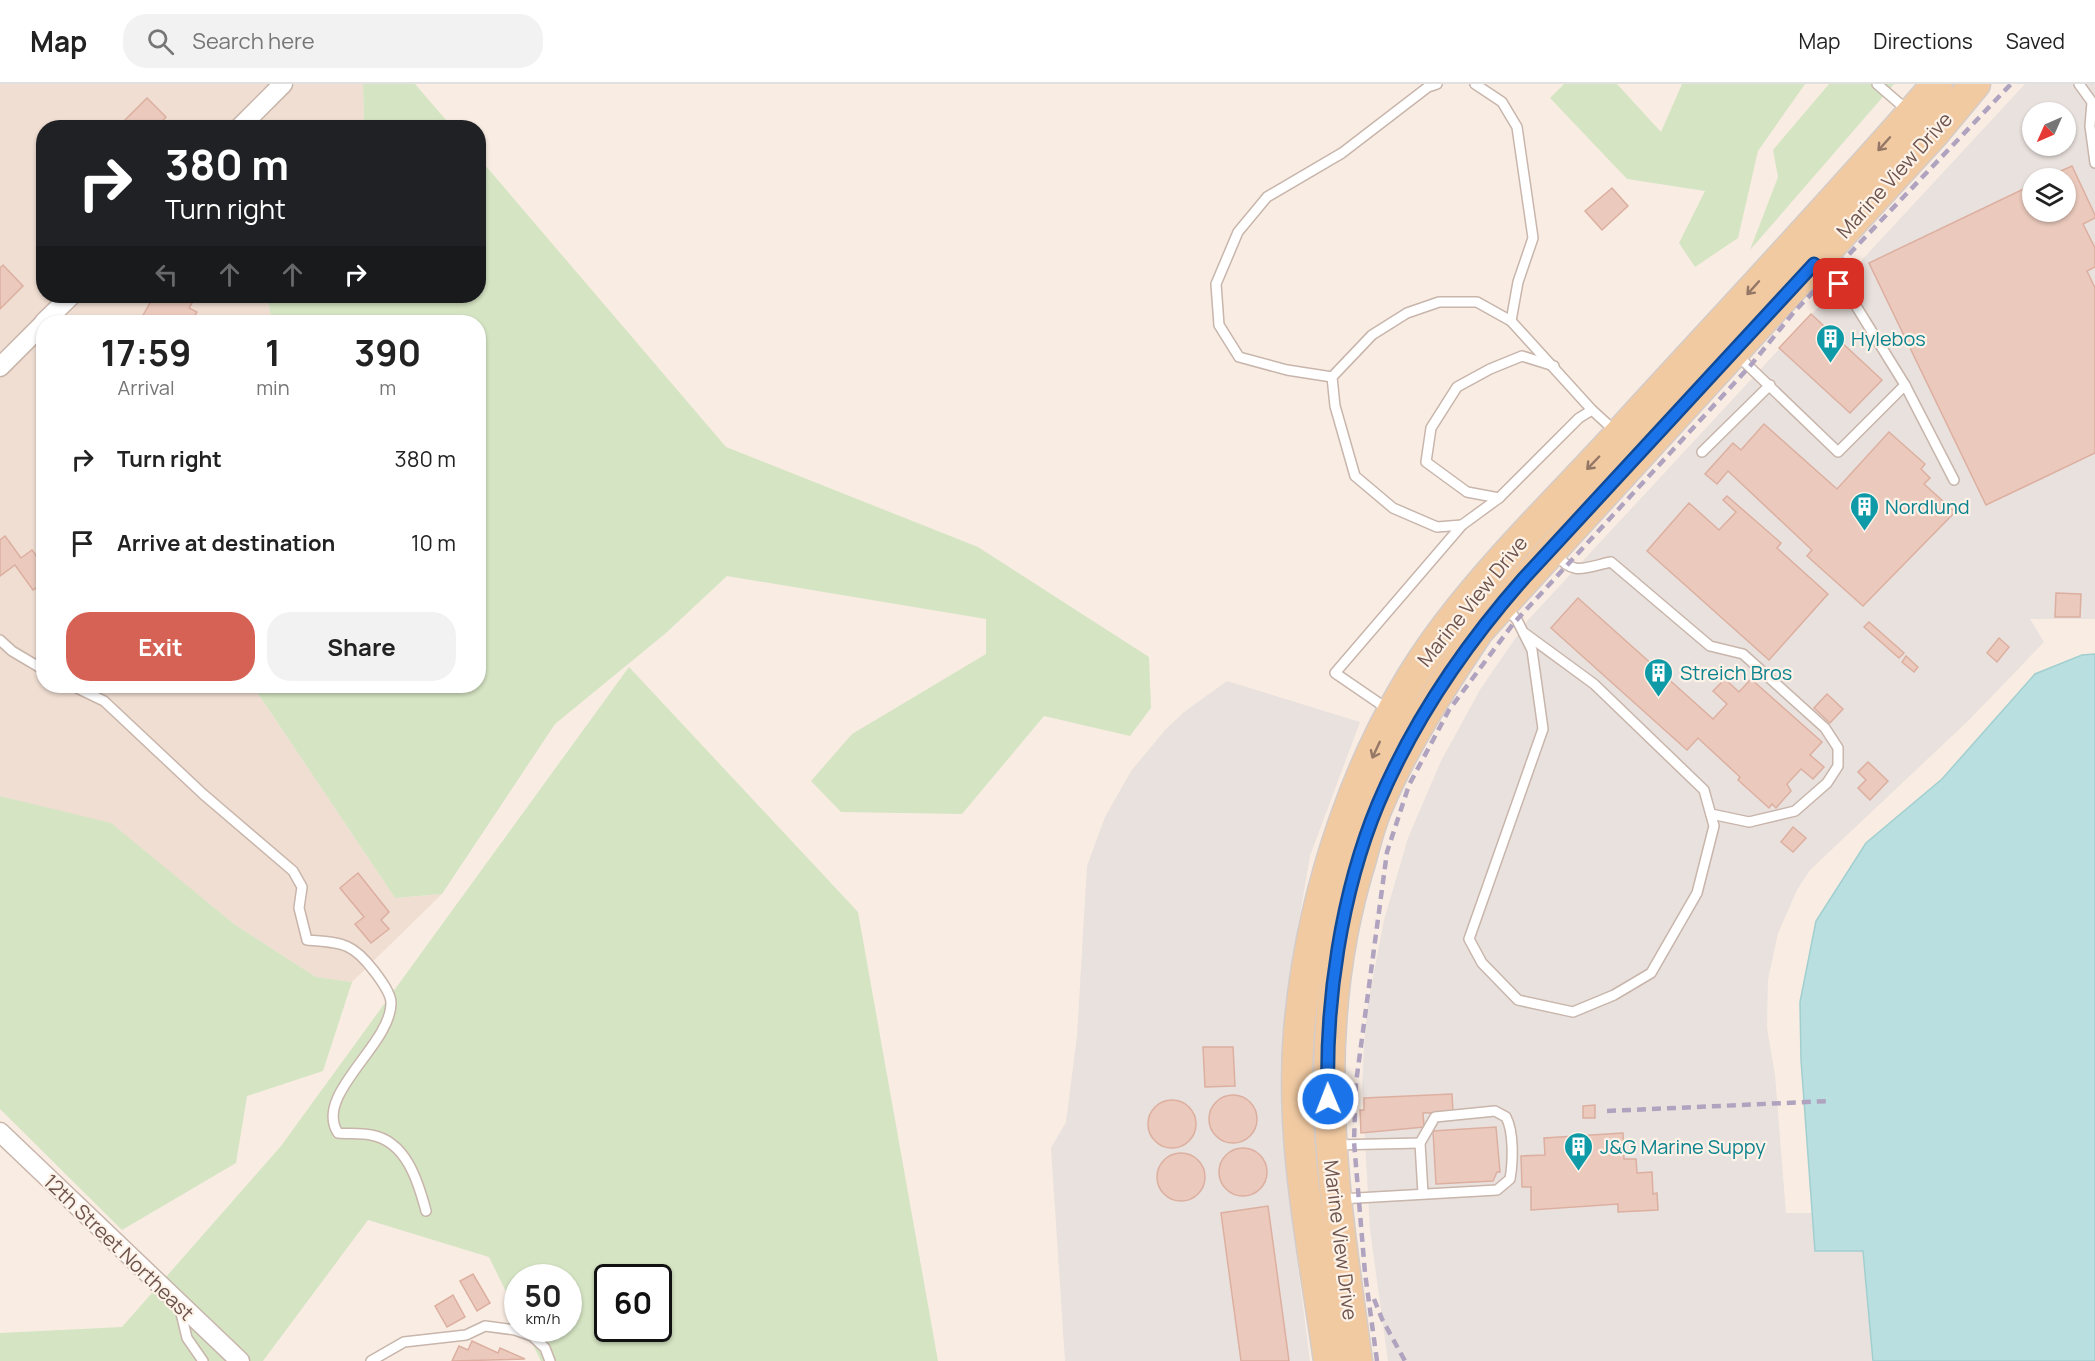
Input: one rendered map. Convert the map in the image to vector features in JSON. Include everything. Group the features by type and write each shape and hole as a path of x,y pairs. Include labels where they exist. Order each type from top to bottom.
{"main road":[{"name":"Marine View Drive","path":"1329,1361 1303,1173 1298,1114 1299,1035 1306,969 1329,868 1354,797 1393,713 1419,666 1448,626 1510,550 1619,435 1937,84"},
{"name":"Marine View Drive","path":"1357,1361 1330,1146 1327,1076 1333,987 1343,920 1368,834 1378,804 1404,750 1447,677 1479,630 1502,603 1935,132 1974,84"}],"street":[{"path":"247,120 283,84"},
{"path":"52,315 64,303"},
{"path":"0,367 36,331"},
{"name":"12th Street Northeast","path":"0,1132 240,1361"}],"lane":[{"path":"1332,377 1287,370 1239,357 1219,325 1216,284 1238,232 1268,197 1342,153 1428,87 1437,84"},
{"path":"1475,84 1502,102 1516,127 1533,238 1518,282 1511,321"},
{"path":"1877,84 1911,114"},
{"path":"2079,84 2092,102 2091,136 2095,163"},
{"path":"1814,264 1848,293 1905,385 1954,480"},
{"path":"1462,525 1437,526 1393,508 1355,476 1335,406 1332,377 1372,335 1407,313 1439,302 1477,302 1511,321 1555,366 1592,410 1619,435"},
{"path":"1732,351 1838,452 1905,385"},
{"path":"1498,498 1467,492 1426,462 1431,428 1457,387 1490,369 1522,356 1555,366"},
{"path":"1702,452 1770,385"},
{"path":"1393,713 1335,673 1462,525 1498,498 1579,418 1592,410"},
{"path":"1551,548 1566,567 1576,570 1611,562 1710,646 1743,654 1825,728 1838,748 1838,766 1827,783 1795,811 1749,822 1711,814"},
{"path":"1502,603 1523,632 1532,650 1543,729 1469,939 1482,963 1518,1000 1574,1012 1614,994 1651,973 1696,893 1714,826 1704,790 1594,684 1523,632"},
{"path":"0,640 12,651 36,665"},
{"path":"87,693 104,701 202,794 293,872 302,887 299,908 308,940 346,944 366,961 380,979 391,1002 387,1026 349,1080 332,1111 332,1124 338,1132 371,1135 394,1144 420,1186 426,1211"},
{"path":"1335,1200 1497,1190 1510,1179 1512,1169 1509,1122 1506,1117 1495,1111 1439,1114 1431,1121 1419,1143 1423,1194"},
{"path":"1330,1146 1419,1143"},
{"path":"179,1305 187,1338 203,1361"},
{"path":"371,1361 404,1342 466,1335 485,1326 515,1330 532,1336 545,1348 550,1361"}],"shaded area":[{"path":"0,84 363,84 364,120 36,120 36,303 268,303 271,315 36,315 36,693 258,693 395,898 442,894 352,982 316,977 234,924 111,824 0,796"},
{"path":"2025,84 2095,84 2095,619 2030,619 2044,642 1969,720 1810,870 1797,890 1778,933 1768,980 1767,1028 1775,1075 1786,1213 1813,1213 1816,1251 1863,1251 1873,1361 1388,1361 1370,1230 1362,1088 1368,1003 1384,920 1408,838 1441,761 1481,688 1528,620"},
{"path":"1227,681 1360,722 1310,856 1292,962 1287,1015 1284,1121 1286,1173 1310,1361 1065,1361 1051,1148 1066,1122 1077,1036 1087,866 1105,817 1131,771 1165,730 1184,712"}],"green space":[{"path":"363,84 415,84 446,120 364,120"},
{"path":"1564,84 1617,84 1661,132 1682,84 1805,84 1758,151 1738,238 1695,267 1679,243 1705,191 1627,179 1550,98"},
{"path":"1829,84 1894,84 1750,250 1778,177 1773,150"},
{"path":"486,166 726,447 978,547 1149,657 1151,708 1130,736 1044,716 962,814 841,812 811,781 852,734 986,654 986,619 727,576 666,633 555,724 442,894 395,898 258,693 486,693 486,315 271,315 268,303 486,303"},
{"path":"629,667 858,912 938,1361 541,1361 532,1342 582,1342 582,1264 504,1264 504,1288 489,1257 368,1220 263,1361 0,1361 0,1333 122,1327 281,1146"},
{"path":"0,796 111,823 234,924 316,977 352,982 323,1071 247,1096 236,1163 122,1230 0,1109"}],"water":[{"path":"2095,654 2095,1361 1873,1361 1863,1251 1815,1251 1801,1060 1800,1002 1816,921 1866,843 1942,779 2035,674 2082,655"}],"building":[{"path":"147,98 166,117 163,120 125,120"},
{"path":"2076,175 2095,215 2095,218 2083,224 2095,248 2095,267 2087,271 2095,288 2095,453 1986,505 1869,263 2022,190 2022,222 2076,222"},
{"path":"1612,188 1628,206 1602,230 1585,211"},
{"path":"3,265 23,286 0,309 0,268"},
{"path":"150,303 192,303 189,308 197,312 195,315 143,315"},
{"name":"Hylebos","path":"1811,314 1882,380 1850,413 1779,348"},
{"name":"Nordlund","path":"1764,424 1837,489 1889,432 1925,464 1921,469 1930,478 1924,484 1955,512 1863,606 1807,556 1812,550 1728,471 1717,484 1705,474 1733,443 1741,450"},
{"path":"1727,496 1781,543 1777,548 1828,594 1769,660 1647,551 1689,503 1719,530 1736,512 1723,500"},
{"path":"5,536 21,558 32,550 36,555 36,588 33,590 15,565 0,576 0,540"},
{"path":"2056,593 2081,594 2080,617 2055,617"},
{"name":"Streich Bros","path":"1578,598 1713,719 1727,704 1713,691 1725,679 1739,692 1751,679 1822,742 1810,755 1824,767 1813,779 1801,769 1787,784 1791,791 1776,808 1772,804 1769,808 1738,780 1740,777 1698,738 1687,750 1551,628"},
{"path":"1869,622 1904,653 1899,658 1864,627"},
{"path":"1999,638 2009,647 1997,662 1987,653"},
{"path":"1906,656 1918,667 1914,672 1902,662"},
{"path":"1827,694 1843,709 1830,723 1814,708"},
{"path":"1868,762 1888,781 1870,800 1858,788 1866,780 1858,772"},
{"path":"1793,827 1806,838 1793,852 1781,842"},
{"path":"358,873 389,912 381,920 389,929 371,943 355,924 364,917 340,888"},
{"path":"1203,1047 1233,1047 1235,1086 1205,1087"},
{"path":"1452,1094 1453,1112 1423,1113 1424,1127 1361,1133 1360,1110 1364,1110 1364,1098"},
{"path":"1233,1095 1250,1102 1257,1119 1250,1136 1233,1143 1216,1136 1209,1119 1216,1102"},
{"path":"1172,1100 1189,1107 1196,1124 1189,1141 1172,1148 1155,1141 1148,1124 1155,1107"},
{"path":"1595,1105 1595,1118 1583,1118 1583,1106"},
{"path":"1496,1127 1500,1172 1497,1172 1493,1181 1436,1184 1433,1131"},
{"name":"J&G Marine Suppy","path":"1623,1133 1624,1159 1636,1159 1637,1173 1652,1172 1653,1194 1657,1193 1658,1210 1618,1212 1618,1204 1531,1210 1531,1187 1522,1187 1521,1156 1545,1155 1544,1138"},
{"path":"1243,1148 1260,1155 1267,1172 1260,1189 1243,1196 1226,1189 1219,1172 1226,1155"},
{"path":"1181,1153 1198,1160 1205,1177 1198,1194 1181,1201 1164,1194 1157,1177 1164,1160"},
{"path":"1268,1206 1289,1361 1241,1361 1221,1213"},
{"path":"473,1274 490,1303 477,1311 460,1281"},
{"path":"453,1295 465,1317 447,1327 435,1306"},
{"path":"472,1341 498,1353 500,1348 525,1359 452,1361 459,1346 468,1350"}],"railway":[{"path":"1377,1361 1365,1273 1354,1142 1356,1083 1387,852 1409,785 1449,710 1513,624 1750,366 1794,312 2011,84"},
{"path":"1607,1111 1830,1101"},
{"path":"1374,1299 1405,1361"}],"place":[{"name":"Hylebos","path":"1830,364"},
{"name":"Nordlund","path":"1864,532"},
{"name":"Streich Bros","path":"1659,698"},
{"name":"J&G Marine Suppy","path":"1579,1172"}],"route":[{"path":"1328,1099 1327,1076 1333,987 1343,920 1356,873 1378,804 1404,750 1447,677 1479,630 1524,578 1814,264 1839,284"}]}
